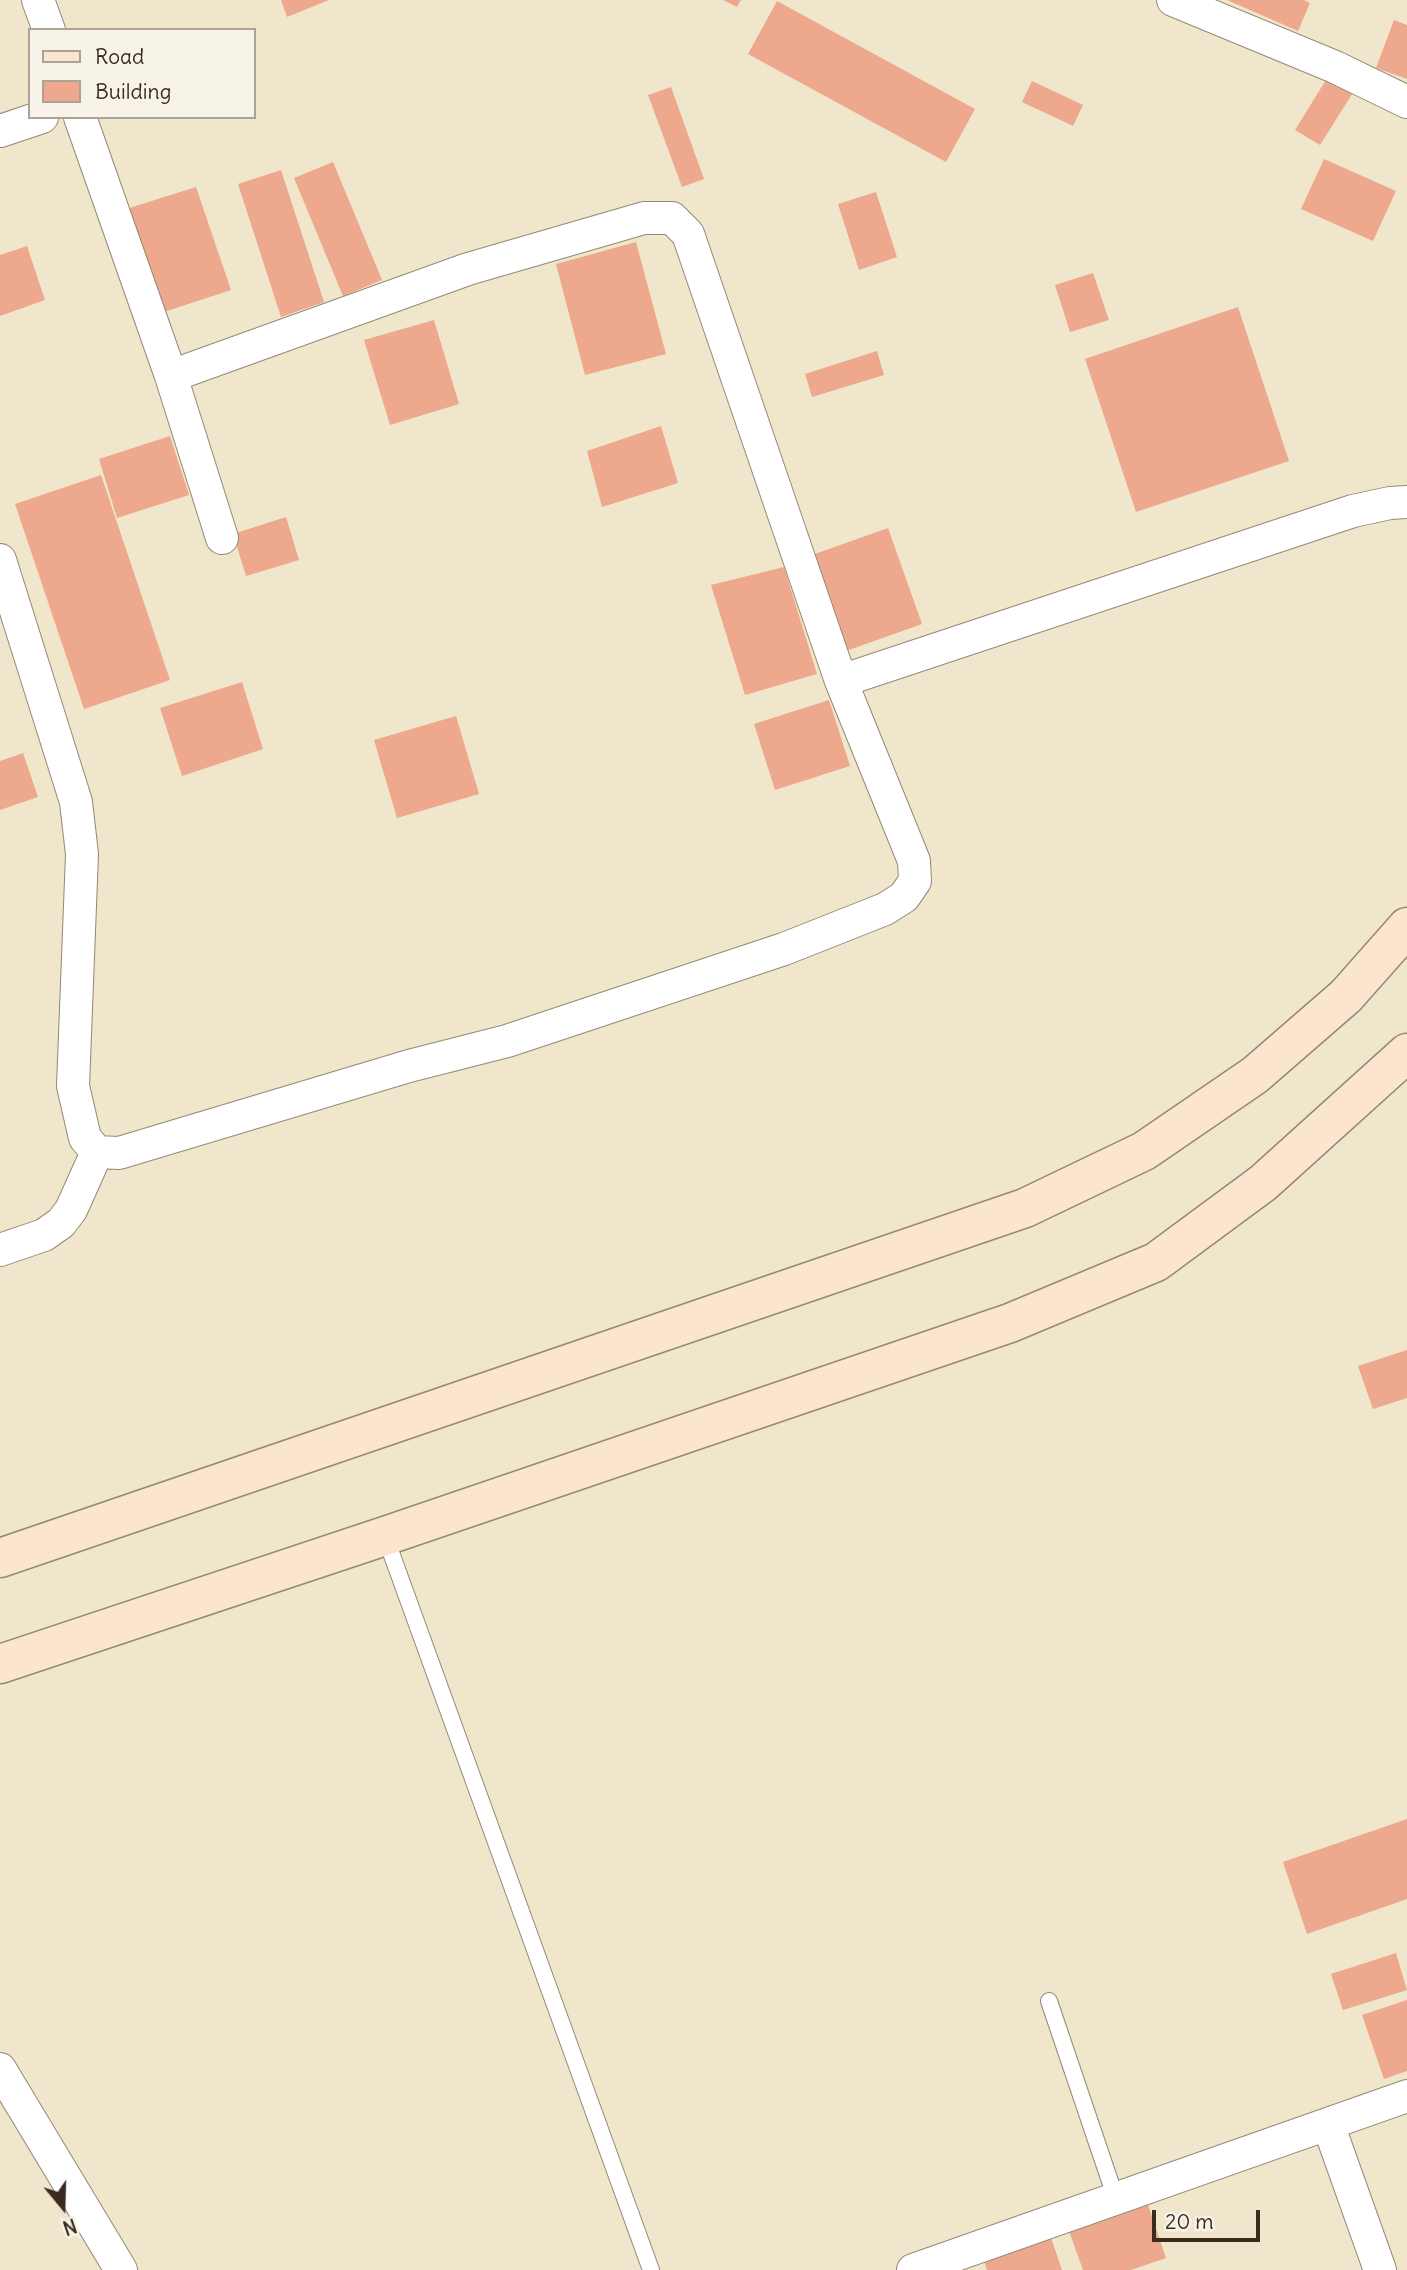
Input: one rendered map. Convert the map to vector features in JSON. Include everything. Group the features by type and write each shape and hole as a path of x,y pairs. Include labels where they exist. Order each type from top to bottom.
{"street":[{"path":"38,0 48,28"},
{"path":"1173,0 1335,67 1407,102"},
{"path":"0,131 36,119"},
{"path":"81,119 171,376 222,538"},
{"path":"0,560 76,802 82,854 73,1086 85,1138 97,1152 118,1153 410,1066 507,1041 783,949 885,909 904,897 915,881 914,861 841,681 688,234 672,218 644,218 468,269 171,376"},
{"path":"841,681 1353,511 1407,502"},
{"path":"0,1558 1025,1208 1144,1151 1255,1075 1346,996 1407,927"},
{"path":"0,1664 1010,1323 1156,1262 1263,1183 1407,1053"},
{"path":"0,1250 44,1235 61,1223 71,1210 97,1152"},
{"path":"0,2069 121,2270"},
{"path":"914,2270 1407,2096"},
{"path":"1328,2124 1380,2270"}],"lane":[{"path":"385,1536 651,2270"},
{"path":"1049,2001 1116,2199"}],"building":[{"path":"281,0 329,0 287,17"},
{"path":"723,0 741,0 737,7"},
{"path":"1227,0 1304,0 1310,3 1298,31"},
{"path":"777,1 975,109 946,162 748,54"},
{"path":"1394,20 1407,25 1407,79 1376,68"},
{"path":"1329,75 1354,91 1320,145 1295,130"},
{"path":"1032,81 1083,105 1073,126 1022,102"},
{"path":"671,87 704,179 682,187 648,95"},
{"path":"1324,159 1396,191 1373,241 1301,209"},
{"path":"333,162 382,280 343,296 294,178"},
{"path":"281,170 324,302 281,317 238,184"},
{"path":"196,187 231,290 161,313 123,210"},
{"path":"876,192 897,257 859,270 838,204"},
{"path":"636,242 666,354 585,375 556,264"},
{"path":"27,246 45,300 0,316 0,255"},
{"path":"1093,273 1109,320 1070,332 1055,285"},
{"path":"1238,307 1289,461 1136,512 1085,359"},
{"path":"434,320 459,404 390,425 364,340"},
{"path":"877,351 884,375 812,397 805,374"},
{"path":"661,426 678,483 602,507 587,451"},
{"path":"170,436 189,495 117,518 99,459"},
{"path":"101,475 170,680 84,709 15,504"},
{"path":"286,517 299,560 246,576 233,534"},
{"path":"888,528 922,624 846,651 812,555"},
{"path":"784,567 817,674 745,695 711,585"},
{"path":"242,682 263,749 182,776 160,708"},
{"path":"829,700 850,766 775,790 754,724"},
{"path":"456,716 479,794 397,818 374,740"},
{"path":"23,753 38,797 0,810 0,761"},
{"path":"1407,1350 1407,1398 1373,1409 1358,1366"},
{"path":"1407,1819 1407,1899 1307,1934 1283,1862"},
{"path":"1396,1953 1407,1990 1343,2010 1331,1974"},
{"path":"1407,2000 1407,2071 1384,2079 1362,2015"},
{"path":"1144,2193 1166,2258 1131,2270 1083,2270 1065,2220"},
{"path":"1049,2232 1062,2270 987,2270 982,2254"}]}
